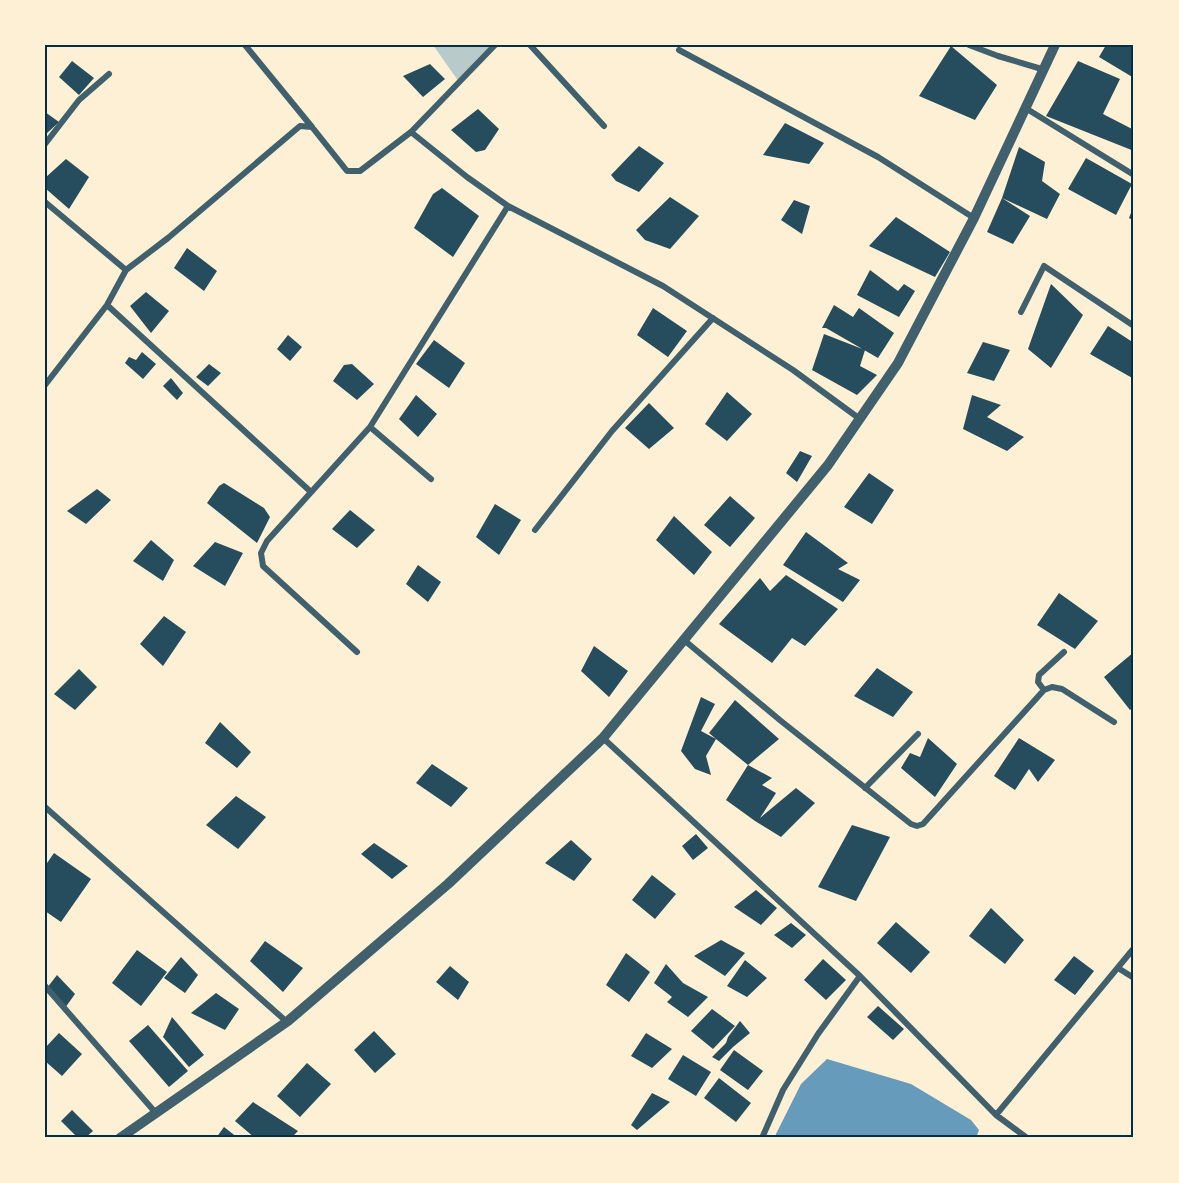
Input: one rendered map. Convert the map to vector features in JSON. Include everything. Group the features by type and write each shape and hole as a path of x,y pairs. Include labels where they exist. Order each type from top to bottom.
{"street":[{"path":"245,45 347,171 360,171 411,132 495,45"},
{"path":"530,45 604,126"},
{"path":"969,45 1045,70"},
{"path":"119,1138 288,1021 448,884 603,738 828,465 898,363 974,218 1055,45"},
{"path":"679,50 878,157 974,218"},
{"path":"45,144 79,100 109,74"},
{"path":"1027,109 1134,175"},
{"path":"45,385 107,305 126,270 168,238 300,126 312,127"},
{"path":"411,132 467,177 508,206 663,286 793,370 860,419"},
{"path":"45,202 126,270"},
{"path":"357,652 263,566 261,553 267,540 370,427 508,206"},
{"path":"1021,312 1044,266 1134,326"},
{"path":"107,305 311,492"},
{"path":"535,530 612,431 714,318"},
{"path":"370,427 431,479"},
{"path":"684,640 865,788 911,824 917,826 923,824 1044,690 1052,687 1062,689 1114,722"},
{"path":"1044,690 1038,682 1039,675 1064,652"},
{"path":"865,788 918,734"},
{"path":"603,738 860,976 996,1115 1027,1138"},
{"path":"45,807 288,1021"},
{"path":"996,1115 1134,948"},
{"path":"1118,968 1134,978"},
{"path":"762,1138 794,1071 860,976"},
{"path":"45,986 155,1112"},
{"path":"119,1138 288,1021"}],"shaded area":[{"path":"433,45 495,45 459,82"}],"water":[{"path":"827,1059 911,1084 971,1120 979,1130 976,1138 774,1138 801,1084"}],"building":[{"path":"1106,45 1129,45 1134,48 1134,78 1099,57"},
{"path":"951,46 997,85 975,120 919,96"},
{"path":"72,61 94,78 79,95 59,77"},
{"path":"1078,61 1120,79 1103,114 1134,130 1134,151 1046,116"},
{"path":"430,64 445,79 423,97 403,76"},
{"path":"478,109 499,129 485,150 476,152 451,130"},
{"path":"45,112 59,122 45,135"},
{"path":"785,123 824,143 809,164 763,155"},
{"path":"639,146 664,163 639,192 616,181 611,175"},
{"path":"1019,147 1045,162 1042,181 1060,194 1047,219 1002,198"},
{"path":"1086,158 1132,184 1116,215 1068,189"},
{"path":"66,159 89,177 69,209 45,188 45,178"},
{"path":"442,188 479,216 453,257 414,228 433,194"},
{"path":"670,197 699,216 670,249 645,240 636,230"},
{"path":"1002,198 1030,216 1013,244 987,232"},
{"path":"794,200 810,206 802,234 781,220"},
{"path":"1134,205 1134,221 1129,218"},
{"path":"896,217 950,252 935,277 869,246"},
{"path":"187,248 217,271 204,291 174,268"},
{"path":"870,270 898,291 904,284 915,291 899,317 857,295"},
{"path":"1051,284 1083,315 1051,368 1028,349"},
{"path":"146,292 169,311 151,333 130,306"},
{"path":"834,305 853,317 859,308 894,333 878,358 826,328 822,328"},
{"path":"653,308 687,331 668,357 637,335"},
{"path":"1108,326 1134,343 1134,379 1090,354"},
{"path":"824,334 865,350 860,366 877,375 857,395 812,370"},
{"path":"288,335 302,347 290,361 277,349"},
{"path":"434,340 465,363 449,388 416,364"},
{"path":"983,342 1010,350 994,381 967,373"},
{"path":"142,352 156,364 143,379 125,363 129,357 136,360"},
{"path":"209,364 221,373 208,386 196,377"},
{"path":"352,364 374,384 357,400 333,381 344,365"},
{"path":"171,378 183,393 177,400 163,386"},
{"path":"727,392 752,414 727,441 705,424"},
{"path":"416,395 437,414 418,437 399,419"},
{"path":"972,395 1001,405 987,417 1024,437 1007,451 963,429"},
{"path":"649,403 674,428 649,449 625,428"},
{"path":"800,451 812,456 797,482 786,473"},
{"path":"869,473 894,490 872,524 844,507"},
{"path":"224,483 264,508 270,517 257,543 207,503 219,486"},
{"path":"97,489 111,500 86,524 67,511"},
{"path":"730,496 755,518 730,547 704,525"},
{"path":"495,504 521,520 499,555 476,537"},
{"path":"350,510 375,530 357,548 332,529"},
{"path":"674,516 712,552 694,575 656,540"},
{"path":"806,532 848,563 838,569 860,580 843,602 783,565"},
{"path":"151,540 174,560 163,581 133,561"},
{"path":"215,542 243,553 225,586 193,566"},
{"path":"418,565 441,582 428,602 406,584"},
{"path":"786,575 838,609 805,646 792,638 772,663 719,624 760,578 770,591"},
{"path":"1059,593 1098,621 1075,649 1037,625"},
{"path":"164,616 186,632 163,666 140,644"},
{"path":"594,646 628,671 609,697 581,671"},
{"path":"1134,652 1134,707 1130,710 1104,677"},
{"path":"877,668 913,692 893,717 854,696"},
{"path":"79,669 97,687 75,710 54,694"},
{"path":"701,697 715,704 701,731 716,739 706,756 711,775 695,769 681,751"},
{"path":"735,700 779,739 748,765 709,733"},
{"path":"220,722 251,752 237,768 205,743"},
{"path":"928,738 957,764 935,797 901,768 910,753 920,757"},
{"path":"1019,738 1055,760 1038,782 1029,769 1015,790 994,776"},
{"path":"432,764 468,788 451,807 416,783"},
{"path":"748,765 772,778 762,785 776,793 760,818 796,788 815,803 781,837 726,800"},
{"path":"236,796 266,817 238,849 206,825"},
{"path":"852,825 890,837 856,901 818,887"},
{"path":"696,834 708,848 693,860 682,846"},
{"path":"571,840 592,859 574,881 545,863"},
{"path":"374,843 408,866 392,879 361,854"},
{"path":"54,853 91,879 61,922 45,911 45,866"},
{"path":"652,875 676,894 655,919 632,900"},
{"path":"756,890 777,908 761,925 734,907"},
{"path":"991,908 1024,940 1005,964 969,936"},
{"path":"896,922 930,952 911,973 877,943"},
{"path":"791,923 806,935 792,948 774,935"},
{"path":"721,940 745,953 725,976 694,956"},
{"path":"265,941 303,968 283,992 250,961"},
{"path":"137,950 167,972 141,1006 112,983"},
{"path":"626,953 650,972 629,1002 606,985"},
{"path":"1074,956 1094,971 1075,995 1054,980"},
{"path":"181,957 198,975 185,993 164,978"},
{"path":"823,959 846,980 826,1000 804,980"},
{"path":"745,960 767,978 747,997 727,986"},
{"path":"666,964 683,983 708,997 688,1017 667,1002 672,997 654,983"},
{"path":"450,966 469,982 458,1000 436,982"},
{"path":"57,975 75,994 65,1008 47,988"},
{"path":"216,993 239,1009 225,1030 191,1013"},
{"path":"878,1006 904,1029 893,1040 867,1017"},
{"path":"712,1009 735,1026 713,1049 691,1031"},
{"path":"172,1017 204,1055 189,1067 163,1037"},
{"path":"740,1021 750,1033 719,1061 712,1057 726,1043"},
{"path":"148,1025 188,1071 169,1087 129,1041"},
{"path":"374,1031 396,1054 375,1073 354,1050"},
{"path":"59,1033 82,1054 62,1076 45,1061 45,1048"},
{"path":"646,1033 672,1049 652,1068 631,1056"},
{"path":"734,1050 763,1071 748,1090 720,1070"},
{"path":"683,1055 711,1072 696,1096 668,1079"},
{"path":"307,1063 331,1084 300,1117 277,1096"},
{"path":"719,1078 751,1103 736,1122 704,1098"},
{"path":"652,1093 670,1102 637,1130 631,1125"},
{"path":"253,1102 298,1131 291,1138 255,1138 235,1121"},
{"path":"72,1110 93,1131 85,1138 78,1138 61,1121"},
{"path":"224,1127 238,1138 216,1138"}]}
